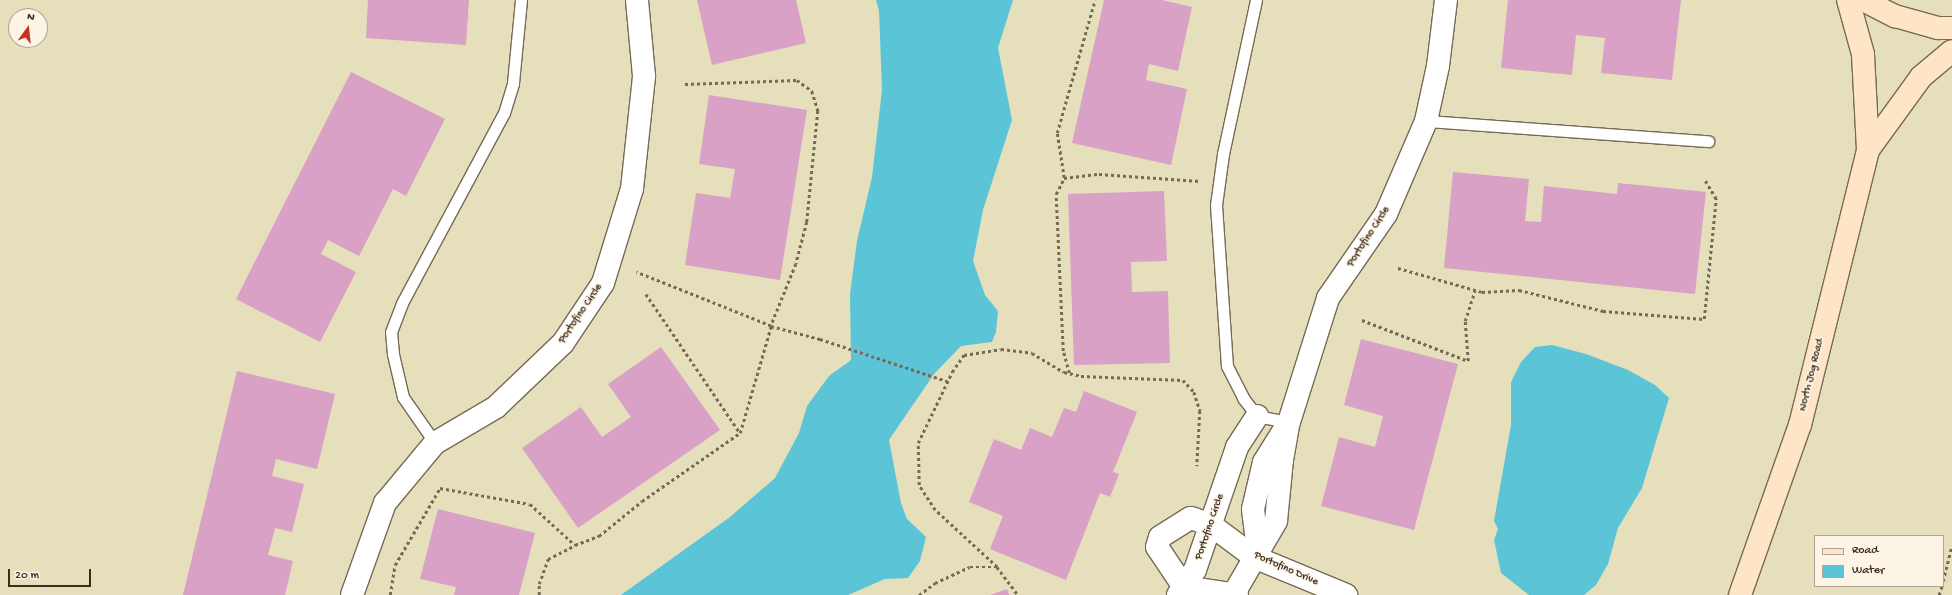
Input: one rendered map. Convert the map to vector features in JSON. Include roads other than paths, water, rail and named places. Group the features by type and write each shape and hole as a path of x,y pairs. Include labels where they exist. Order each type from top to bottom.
{"street":[{"name":"Portofino Circle","path":"352,595 385,503 436,443 496,407 563,343 603,283 632,189 644,76 638,0"},
{"name":"Portofino Circle","path":"1256,554 1253,509 1264,462 1289,422 1328,298 1386,214 1426,121 1438,66 1446,0"},
{"name":"North Jog Road","path":"1740,595 1800,425 1868,150 1863,54 1848,0"},
{"path":"1863,0 1895,16 1938,28 1952,28"},
{"name":"North Jog Road","path":"1868,150 1920,77 1952,51"},
{"name":"Portofino Circle","path":"1180,593 1195,570 1237,447 1257,416"},
{"name":"Portofino Drive","path":"1180,593 1157,547 1160,537 1191,518 1211,525 1256,554 1346,595"},
{"path":"1180,593 1234,595 1256,554"}],"lane":[{"path":"436,443 403,397 393,354 391,332 402,303 504,113 514,83 521,0"},
{"path":"1256,0 1223,154 1216,205 1227,366 1243,398 1257,416 1289,422"},
{"path":"1426,121 1708,141"}],"water":[{"path":"876,0 1013,0 998,48 1012,120 983,210 973,261 985,295 998,311 996,332 992,342 961,346 934,374 889,440 901,503 907,519 926,537 920,561 908,578 885,579 848,595 621,595 730,517 775,478 799,433 807,406 829,376 851,360 850,294 857,241 872,177 882,90 879,11"},
{"path":"1552,345 1586,354 1628,370 1655,385 1669,398 1642,488 1618,528 1608,564 1596,585 1584,595 1529,595 1501,573 1494,540 1498,529 1494,521 1511,425 1511,382 1521,362 1535,347"}]}
